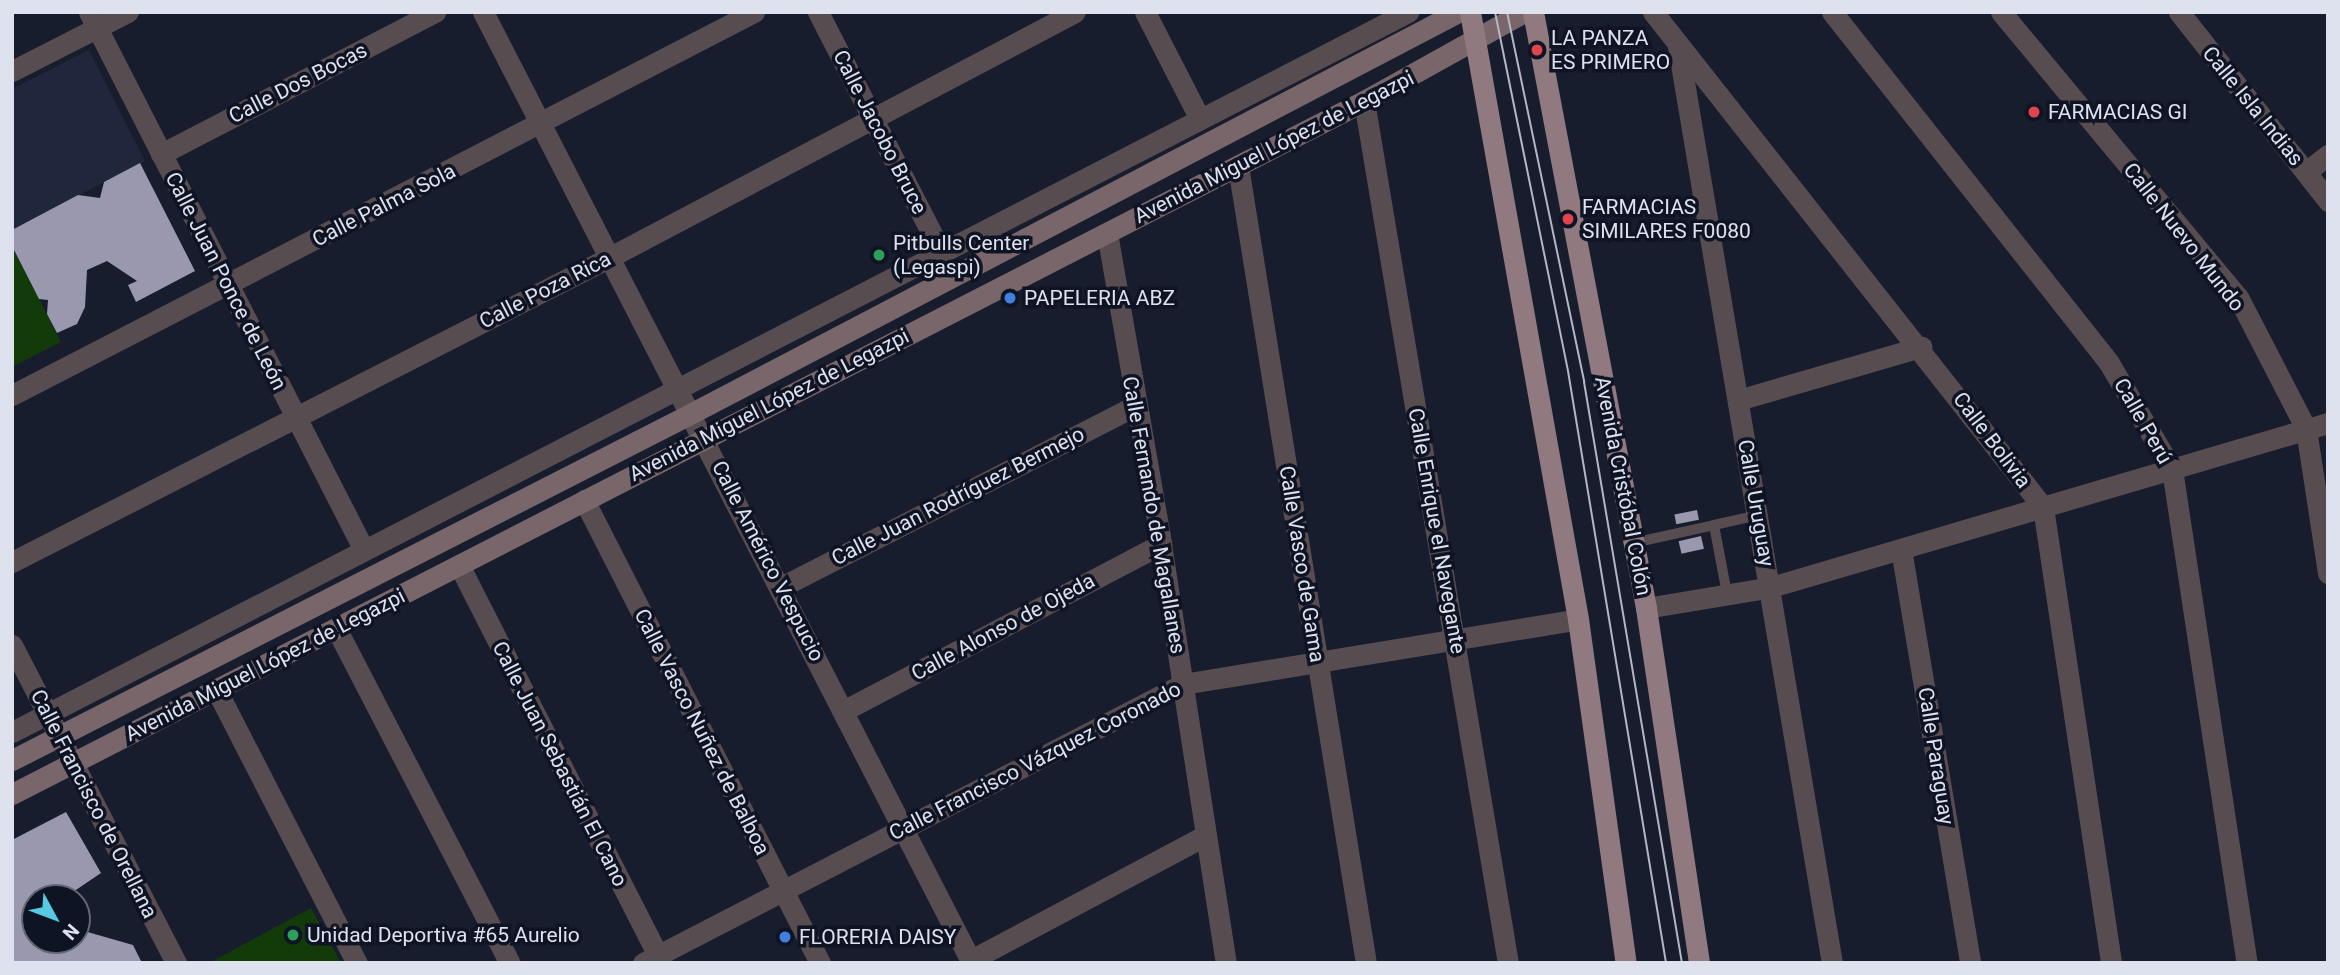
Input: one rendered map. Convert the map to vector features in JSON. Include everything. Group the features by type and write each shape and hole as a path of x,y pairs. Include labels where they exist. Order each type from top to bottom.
{"main road":[{"name":"Avenida Miguel López de Legazpi","path":"12,760 692,413 1458,12"},
{"path":"1470,12 1578,619 1626,963"},
{"name":"Avenida Miguel López de Legazpi","path":"12,794 1364,101 1477,41 1524,12"},
{"name":"Avenida Cristóbal Colón","path":"1533,12 1646,608 1699,963"}],"street":[{"path":"12,71 93,20 128,12"},
{"name":"Calle Dos Bocas","path":"161,154 435,12"},
{"name":"Calle Américo Vespucio","path":"484,12 612,256 972,962"},
{"name":"Calle Palma Sola","path":"12,395 754,12"},
{"name":"Calle Jacobo Bruce","path":"818,12 942,253"},
{"name":"Calle Poza Rica","path":"12,562 612,256 1075,12"},
{"path":"1144,12 1200,119"},
{"path":"12,732 1408,12"},
{"name":"Calle Bolivia","path":"1653,12 1921,346 2043,507 2111,963"},
{"name":"Calle Perú","path":"1832,12 2109,363 2172,469 2247,963"},
{"name":"Calle Nuevo Mundo","path":"2001,12 2238,297 2306,429 2328,573"},
{"name":"Calle Isla Indias","path":"2179,12 2328,201"},
{"name":"Calle Juan Ponce de León","path":"93,20 364,550"},
{"name":"Calle Uruguay","path":"1678,44 1832,963"},
{"name":"Calle Enrique el Navegante","path":"1364,101 1508,963"},
{"path":"2305,172 2328,155"},
{"name":"Calle Vasco de Gama","path":"1238,166 1366,963"},
{"name":"Calle Fernando de Magallanes","path":"1107,233 1161,544 1226,963"},
{"path":"1738,400 1921,346"},
{"name":"Calle Juan Rodríguez Bermejo","path":"782,587 1135,406"},
{"path":"1646,608 1771,587 2328,423"},
{"name":"Calle Vasco Nuñez de Balboa","path":"584,500 820,963"},
{"name":"Calle Alonso de Ojeda","path":"845,710 1161,544"},
{"name":"Calle Paraguay","path":"1901,548 1970,963"},
{"name":"Calle Juan Sebastián El Cano","path":"459,565 655,960"},
{"name":"Calle Francisco Vázquez Coronado","path":"655,960 783,890 1183,684 1578,619"},
{"path":"336,628 510,963"},
{"name":"Calle Francisco de Orellana","path":"12,645 176,963"},
{"path":"216,689 357,963"},
{"path":"972,962 1206,835"}],"lane":[{"path":"1633,543 1758,515"},
{"path":"1714,525 1727,594"}],"shaded area":[{"path":"89,50 145,161 12,230 12,89"}],"green space":[{"path":"12,246 61,342 12,367"},
{"name":"Unidad Deportiva #65 Aurelio","path":"311,908 341,963 209,963"}],"building":[{"path":"140,163 195,271 136,302 128,285 137,281 107,261 87,270 85,307 77,324 57,333 47,314 48,300 39,299 12,246 12,230 78,195 100,198 104,182"},
{"path":"1697,510 1699,520 1676,524 1674,514"},
{"path":"1701,536 1704,549 1682,554 1679,541"},
{"path":"66,812 101,873 85,884 21,884 21,954 91,954 91,933 133,945 142,963 12,963 12,840"}],"tram line":[{"path":"1495,12 1568,371 1666,963"},
{"path":"1507,12 1584,382 1682,963"}],"place":[{"name":"LA PANZA ES PRIMERO","path":"1537,50"},
{"name":"FARMACIAS GI","path":"2034,112"},
{"name":"FARMACIAS SIMILARES F0080","path":"1568,219"},
{"name":"Pitbulls Center (Legaspi)","path":"879,255"},
{"name":"PAPELERIA ABZ","path":"1010,298"},
{"name":"Unidad Deportiva #65 Aurelio","path":"293,935"},
{"name":"FLORERIA DAISY","path":"785,937"}]}
